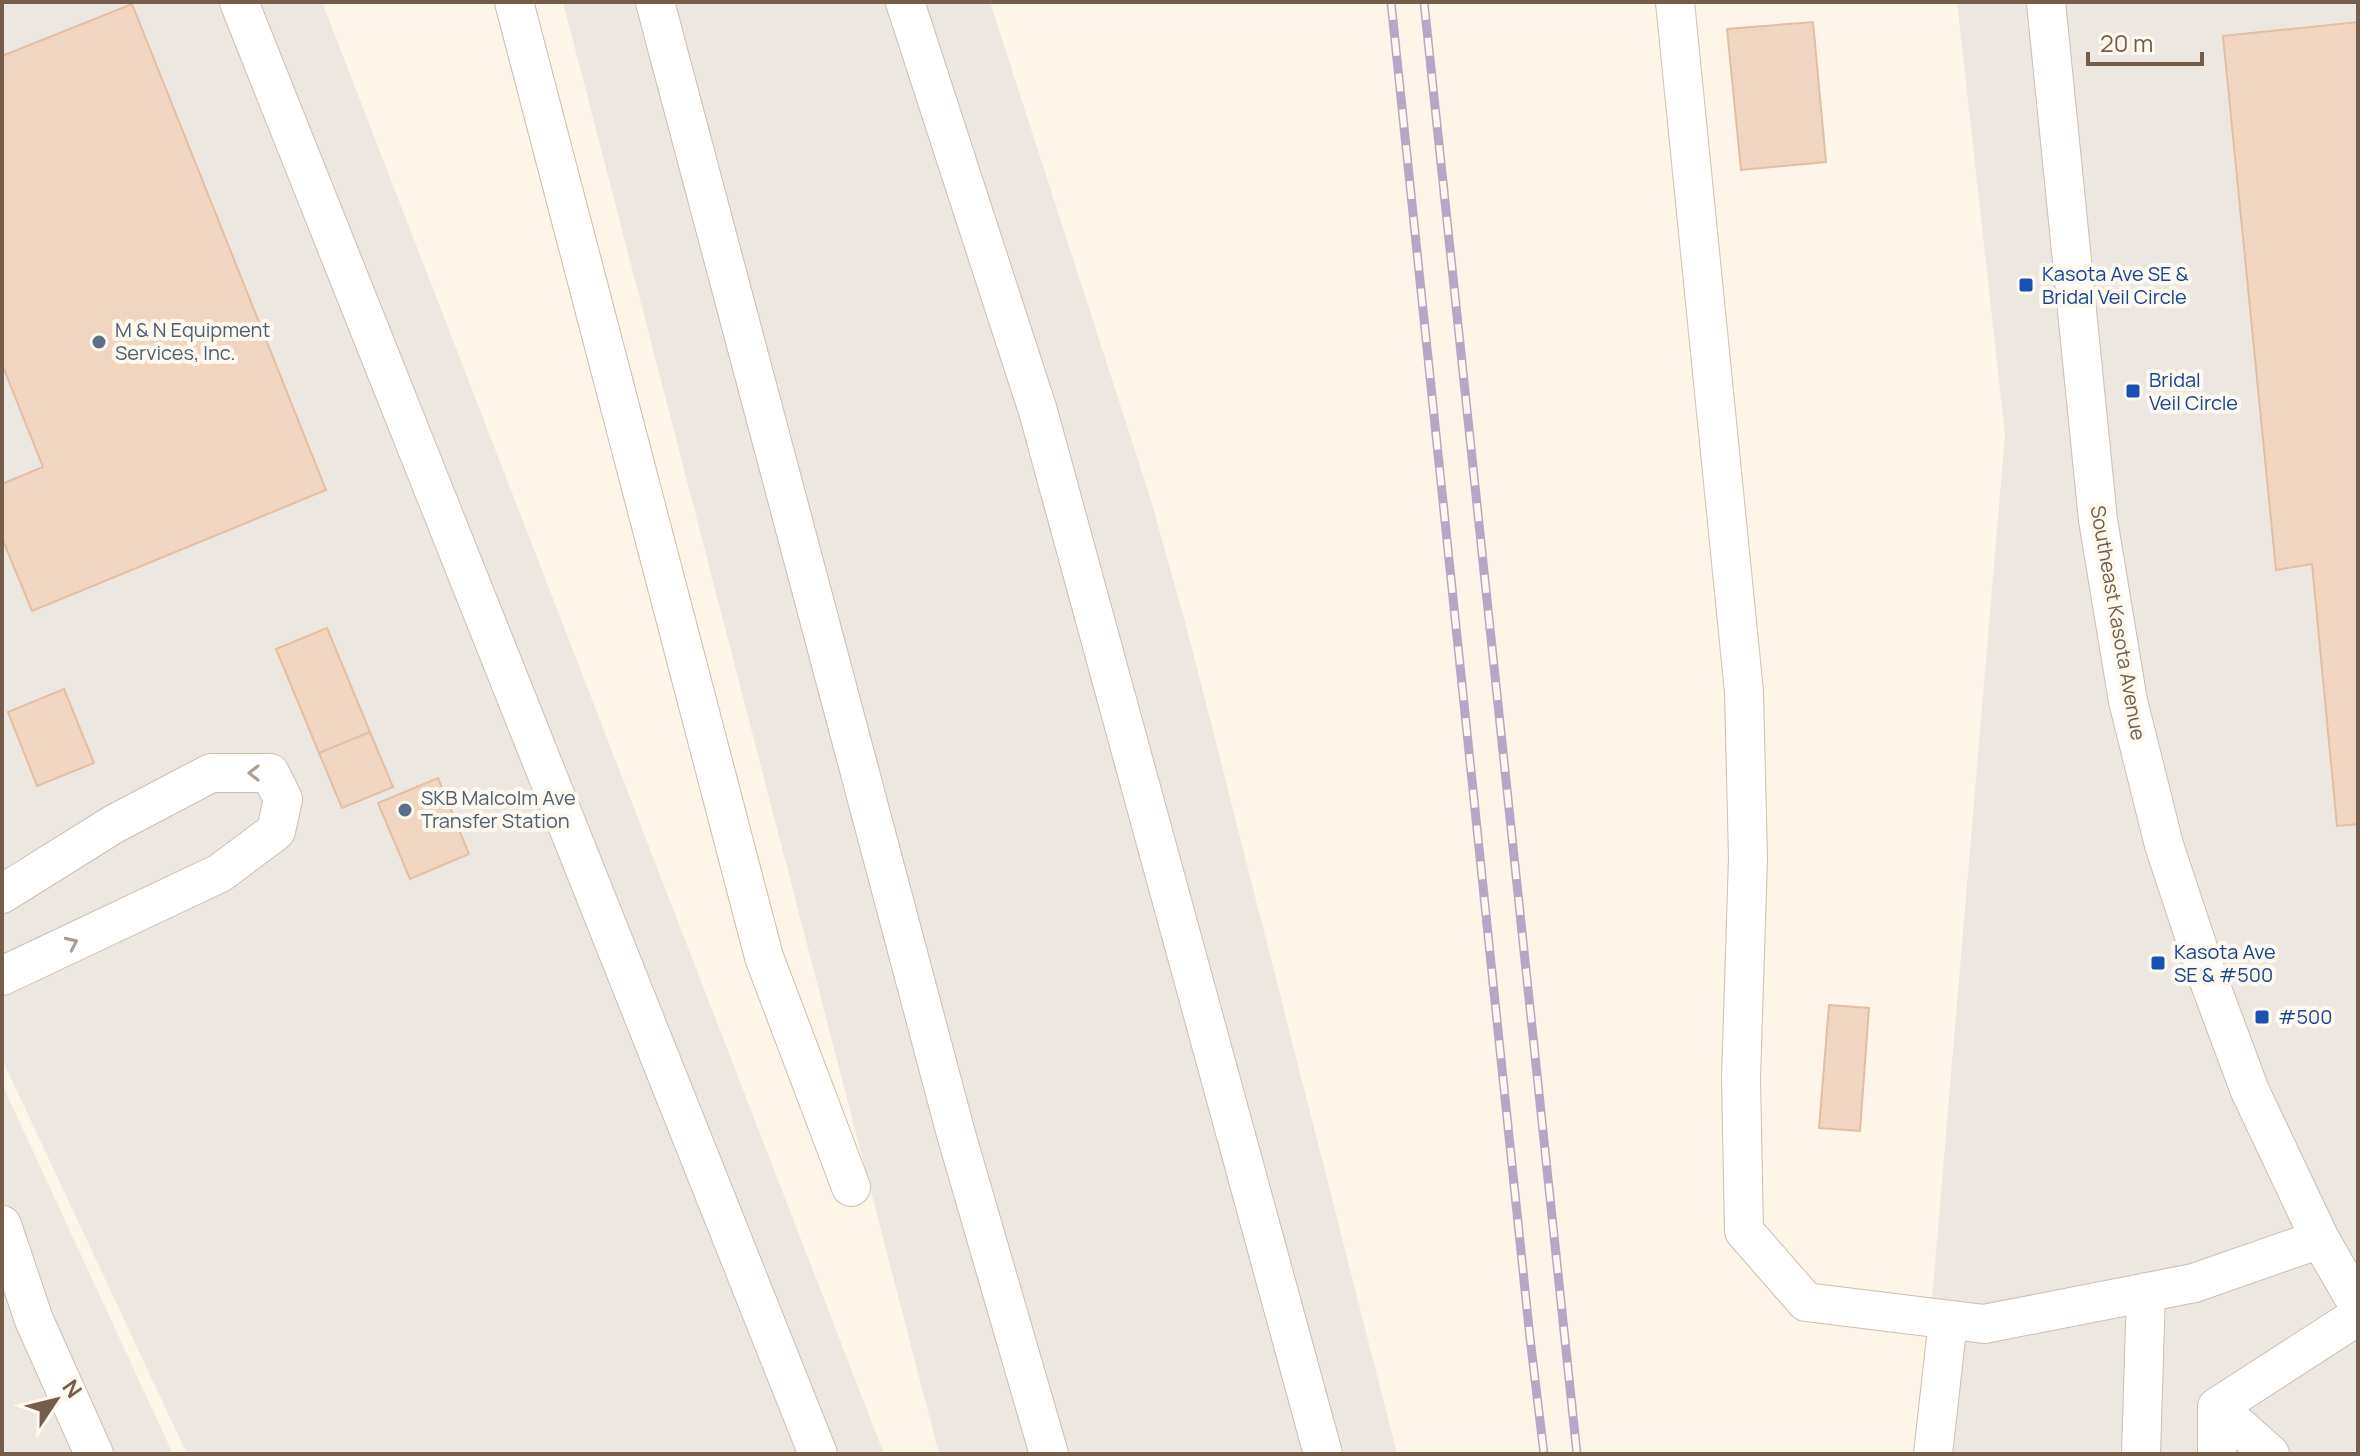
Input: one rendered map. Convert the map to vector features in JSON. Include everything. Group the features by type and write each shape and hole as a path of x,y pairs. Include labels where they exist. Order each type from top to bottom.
{"street":[{"path":"239,2 818,1454"},
{"path":"514,2 764,957 851,1187"},
{"path":"655,2 952,1119 1049,1454"},
{"path":"905,2 1038,411 1323,1454"},
{"path":"1675,2 1744,692 1748,858 1741,1078 1744,1231 1806,1302 1984,1324 2194,1283 2314,1227"},
{"name":"Southeast Kasota Avenue","path":"2046,2 2098,520 2128,701 2164,845 2209,981 2250,1091 2314,1227 2353,1283"},
{"path":"2,976 220,873 276,831 283,799 270,773 211,773 114,824 3,890"},
{"path":"2,1225 34,1320 94,1454"},
{"path":"2141,1454 2146,1292"},
{"path":"2217,1407 2358,1316"},
{"path":"1933,1454 1948,1320"},
{"path":"2217,1407 2217,1454"},
{"path":"2217,1407 2270,1454"}],"shaded area":[{"path":"2,2 322,2 884,1454 187,1454 2,1059"},
{"path":"563,2 990,2 1150,497 1187,629 1397,1454 939,1454"},
{"path":"1957,2 2358,2 2358,1454 1919,1454 2005,435"},
{"path":"2,1084 173,1454 2,1454"}],"building":[{"path":"132,4 326,490 32,611 2,538 2,484 43,467 2,364 2,56"},
{"path":"1813,22 1826,162 1741,170 1727,29"},
{"path":"2358,22 2358,824 2337,826 2312,564 2276,570 2223,36"},
{"path":"327,628 370,732 319,753 276,649"},
{"path":"64,689 94,763 37,786 8,712"},
{"path":"370,732 393,787 342,808 319,753"},
{"path":"438,778 469,854 410,879 378,803"},
{"path":"1829,1005 1869,1008 1860,1131 1819,1128"}],"railway":[{"path":"1391,2 1544,1454"},
{"path":"1424,2 1577,1454"}],"place":[{"name":"Kasota Ave SE & Bridal Veil Circle","path":"2026,285"},
{"name":"M & N Equipment Services, Inc.","path":"99,342"},
{"name":"Bridal Veil Circle","path":"2133,391"},
{"name":"SKB Malcolm Ave Transfer Station","path":"405,810"},
{"name":"Kasota Ave SE & #500","path":"2158,963"},
{"name":"#500","path":"2262,1017"}]}
